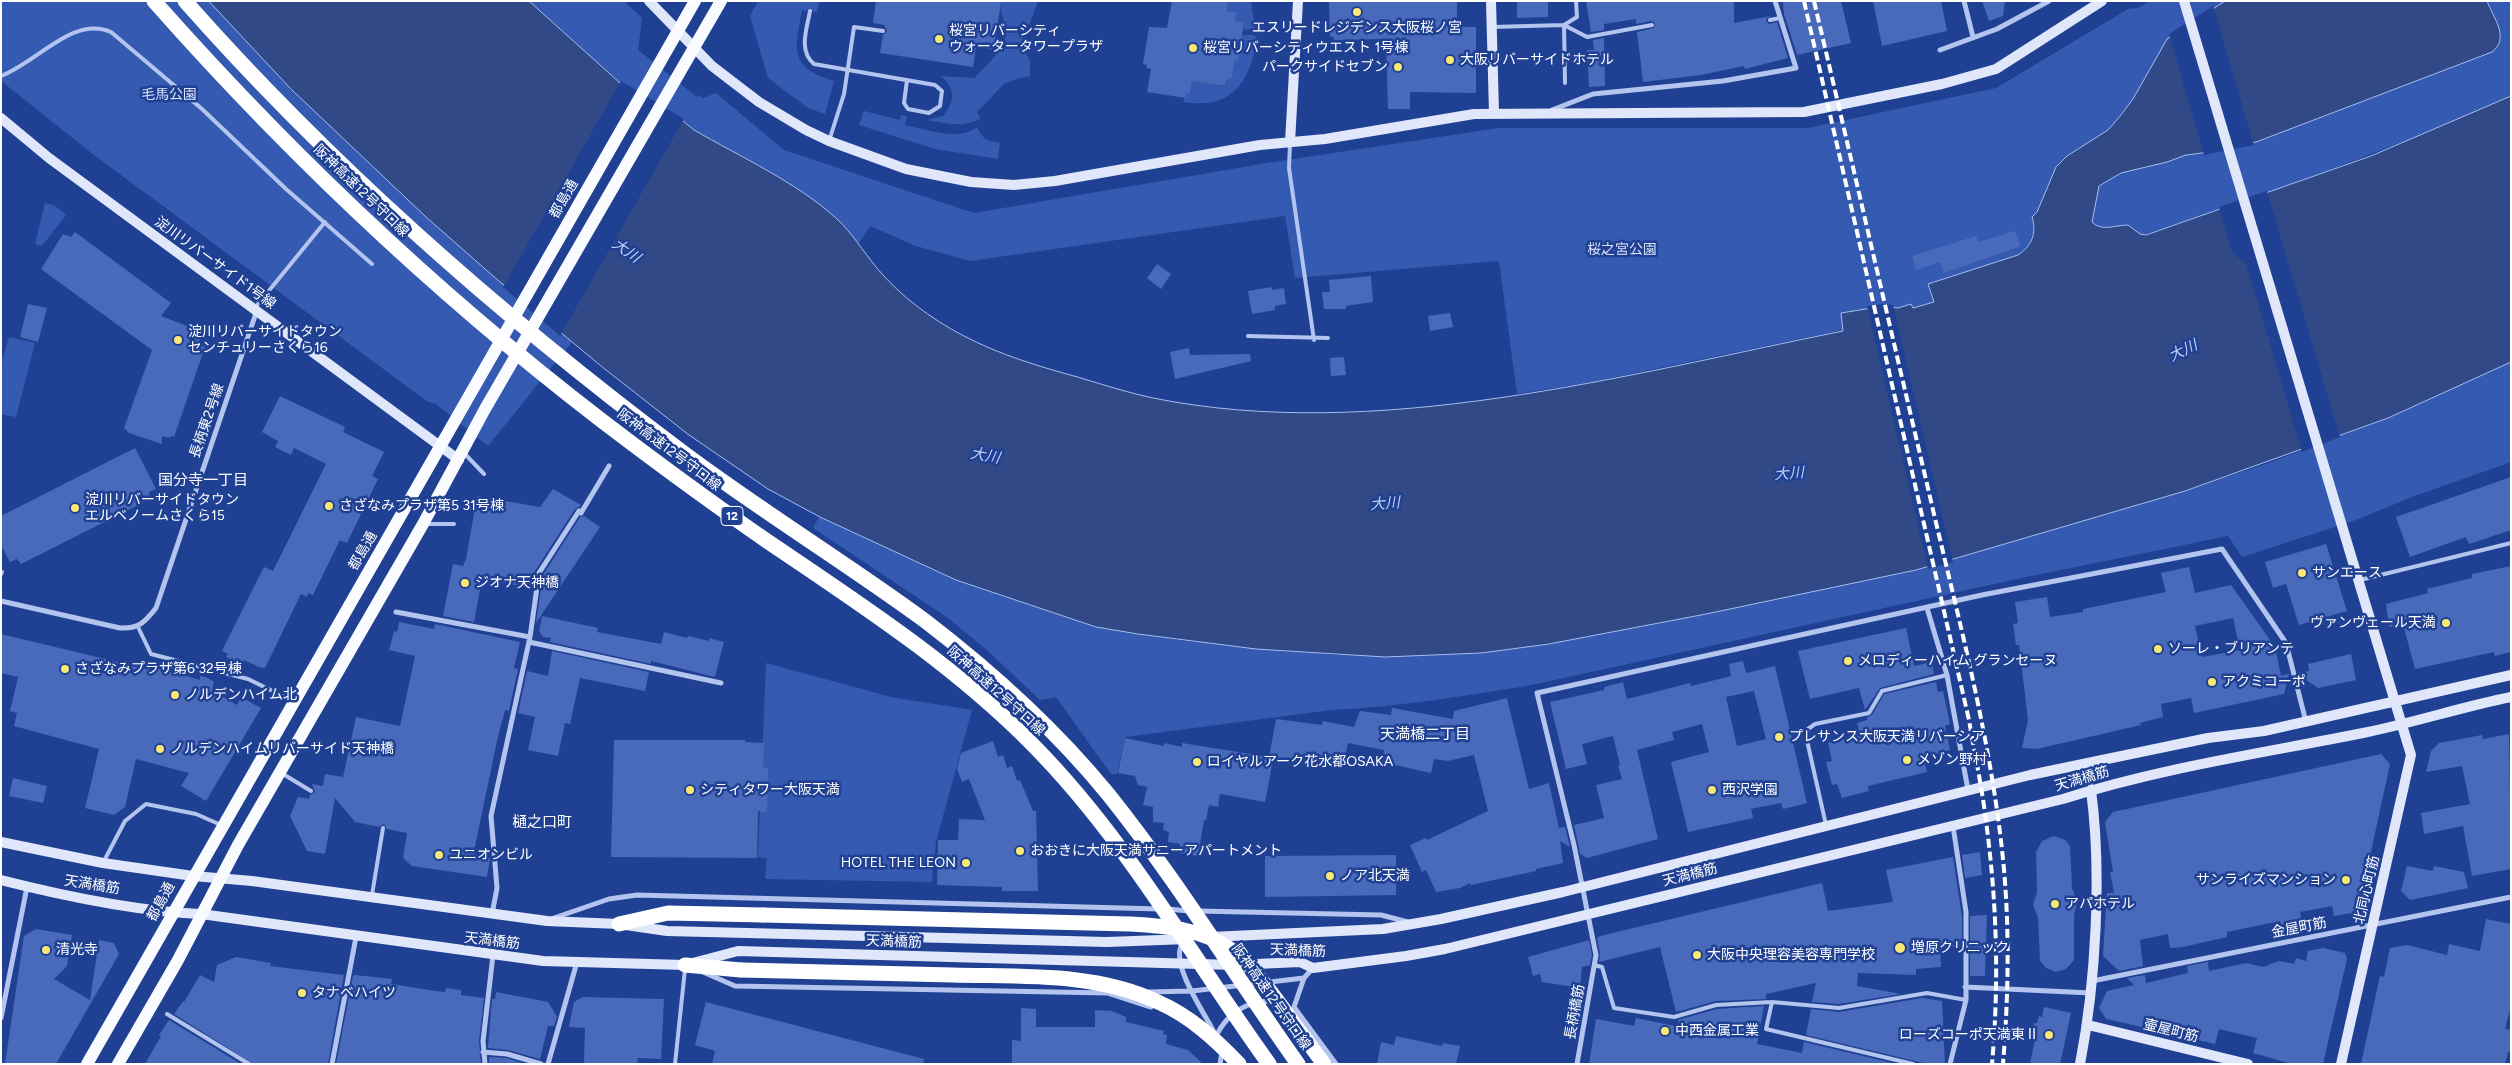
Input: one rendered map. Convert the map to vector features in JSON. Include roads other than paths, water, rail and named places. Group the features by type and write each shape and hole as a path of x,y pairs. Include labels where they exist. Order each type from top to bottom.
{"highway":[{"name":"阪神高速12号守口線","path":"154,1 287,142 453,297 541,372 637,447 941,663 1033,745 1090,809 1119,847 1269,1064"},
{"name":"阪神高速12号守口線","path":"185,1 264,86 344,165 405,223 510,315 687,455 916,615 962,650 1018,698 1077,758 1138,833 1298,1064"},
{"path":"619,924 668,913 1130,924 1182,929 1208,938 1230,949 1258,978 1324,1064"},
{"path":"685,965 741,970 1038,978 1097,983 1133,992 1179,1013 1199,1026 1239,1064"}],"main road":[{"name":"都島通","path":"87,1064 454,419 695,1"},
{"path":"118,1064 280,772 424,524 461,456 471,433 674,79 721,1"}],"street":[{"path":"649,1 712,66 759,102 829,140 915,171 971,182 1014,185 1056,181 1260,145 1325,139 1474,114 1546,112 1804,112 1942,84 1996,69 2102,1"},
{"path":"1290,142 1298,1"},
{"path":"1491,1 1494,113"},
{"path":"1546,112 1593,94 1723,80 1796,68 1775,1"},
{"path":"1964,1 1973,37"},
{"path":"1940,50 1997,29 2049,1"},
{"name":"北同心町筋","path":"2184,1 2411,755 2342,1064"},
{"name":"淀川リバーサイド1号線","path":"1,118 49,158 440,445 461,456"},
{"name":"長柄東2号線","path":"138,627 144,623 156,608 255,309"},
{"path":"492,914 496,888 491,816 530,640 539,573 579,511 581,513 592,497 609,466"},
{"path":"1968,790 1948,675 1927,608 2222,549 2286,643 2306,722"},
{"path":"1,601 120,628 138,627"},
{"name":"長柄橋筋","path":"1577,1064 1596,955 1574,845 1537,693 1927,608"},
{"path":"396,612 721,683"},
{"name":"天満橋筋","path":"1,842 103,863 193,876 546,921 619,924 667,931 1107,942 1365,930 1413,923 1582,887 1968,790 2208,738 2264,731 2395,702 2438,690 2511,675"},
{"name":"天満橋筋","path":"1,880 27,887 172,913 201,914 493,956 577,962 685,965 738,951 1234,965 1300,962 1313,968 1445,949 1953,826 2112,784 2402,723 2511,697"},
{"path":"2080,1064 2088,1025 2096,898 2094,811 2088,765"},
{"path":"1950,1064 1966,1000 1966,912 1953,826"},
{"path":"1,1018 27,887"},
{"path":"546,921 609,899 637,895 1140,908 1237,914 1381,914 1413,923"},
{"name":"金屋町筋","path":"2092,981 2511,896"},
{"path":"332,1064 356,937"},
{"path":"1186,939 1180,947 1180,963 1192,991 1216,1036 1221,1059"},
{"path":"485,1064 483,1052 493,956"},
{"path":"548,1064 577,962"},
{"path":"685,965 735,986 1108,993 1192,991 1304,978"},
{"path":"1294,1006 1304,978 1313,968"},
{"path":"1965,987 2091,993"},
{"path":"1108,993 1165,1014"},
{"path":"1216,1036 1228,1018 1238,1008 1250,1003 1275,1001 1294,1006 1336,1064"},
{"path":"1182,1023 1221,1059 1233,1064"},
{"name":"壷屋町筋","path":"2088,1025 2248,1064"},
{"path":"483,1052 507,1054 542,1064"}],"lane":[{"path":"1564,25 1577,17 1576,1"},
{"path":"810,11 804,45 808,58 820,66 907,80 940,87 943,96 937,110 929,113 911,111 906,108 904,102 907,80"},
{"path":"1770,20 1780,18"},
{"path":"1492,27 1564,25 1588,37 1652,25"},
{"path":"1564,25 1565,82"},
{"path":"1,76 28,63 81,29 101,27 111,32 202,110 372,264"},
{"path":"829,140 844,94 854,27 883,31"},
{"path":"1290,142 1288,168 1314,340"},
{"path":"255,309 325,222"},
{"path":"1248,336 1314,340 1328,338"},
{"path":"461,456 484,474"},
{"path":"424,524 454,524"},
{"path":"2358,580 2511,543"},
{"path":"138,627 151,654 248,680 294,702"},
{"path":"1826,826 1806,736 1808,728 1815,724 1869,713 1882,691 1948,675"},
{"path":"280,772 311,791"},
{"path":"103,863 125,821 146,804 196,814 222,826"},
{"path":"371,898 383,828"},
{"path":"675,1064 685,965"},
{"path":"1594,965 1602,967 1614,1008 1674,1016 1716,1005 1772,1002 1840,1008 1927,994 1966,1000"},
{"path":"1772,1002 1766,1029 1913,1064"},
{"path":"167,1014 249,1064"}],"water":[{"name":"大川","path":"209,1 529,1 620,83 683,121 694,130 768,171 822,206 853,236 876,267 905,297 940,322 964,336 1006,355 1036,365 1153,398 1238,410 1324,413 1412,408 1500,398 1587,383 1843,331 1841,313 1884,306 1898,308 1911,304 1913,308 1934,302 1928,284 2018,255 2027,248 2032,239 2034,228 2032,217 2037,212 2056,167 2067,156 2108,130 2133,99 2167,39 2225,1 2487,1 2500,34 2500,41 2492,52 2256,142 2186,155 2167,162 2121,173 2099,186 2092,222 2100,227 2128,225 2140,234 2146,235 2371,156 2511,96 2511,362 2388,418 2185,491 1916,570 1706,614 1549,644 1481,653 1385,657 1256,649 1138,634 1096,627 956,580 820,517 768,489 689,435 601,366 493,276 426,217 291,89"}],"railway":[{"path":"1804,1 1969,720 1979,774 1990,858 1995,917 1996,1005 1992,1064"},
{"path":"1814,1 1979,706 1995,796 2006,897 2007,980 2003,1064"}],"place":[{"name":"エスリードレジデンス大阪桜ノ宮","path":"1357,12"},
{"name":"桜宮リバーシティ ウォータータワープラザ","path":"939,39"},
{"name":"桜宮リバーシティウエスト 1号棟","path":"1193,48"},
{"name":"大阪リバーサイドホテル","path":"1450,60"},
{"name":"パークサイドセブン","path":"1398,67"},
{"name":"淀川リバーサイドタウン センチュリーさくら16","path":"178,340"},
{"name":"さざなみプラザ第5 31号棟","path":"329,506"},
{"name":"淀川リバーサイドタウン エルベノームさくら15","path":"75,508"},
{"name":"サンエース","path":"2302,573"},
{"name":"ジオナ天神橋","path":"465,583"},
{"name":"ヴァンヴェール天満","path":"2446,623"},
{"name":"ソーレ・ブリアンテ","path":"2158,649"},
{"name":"メロディーハイム グランセーヌ","path":"1848,661"},
{"name":"さざなみプラザ第6 32号棟","path":"65,669"},
{"name":"アクミコーポ","path":"2212,682"},
{"name":"ノルデンハイム北","path":"175,695"},
{"name":"プレサンス大阪天満リバーシア","path":"1779,737"},
{"name":"ノルデンハイムリバーサイド天神橋","path":"160,749"},
{"name":"メゾン野村","path":"1907,760"},
{"name":"ロイヤルアーク花水都OSAKA","path":"1197,762"},
{"name":"シティタワー大阪天満","path":"690,790"},
{"name":"西沢学園","path":"1712,790"},
{"name":"おおきに大阪天満サニーアパートメント","path":"1020,851"},
{"name":"ユニオンビル","path":"439,855"},
{"name":"HOTEL THE LEON","path":"966,863"},
{"name":"ノア北天満","path":"1330,876"},
{"name":"サンライズマンション","path":"2346,880"},
{"name":"アパホテル","path":"2055,904"},
{"name":"増原クリニック","path":"1900,948"},
{"name":"清光寺","path":"46,950"},
{"name":"大阪中央理容美容専門学校","path":"1697,955"},
{"name":"タナベハイツ","path":"302,993"},
{"name":"中西金属工業","path":"1665,1031"},
{"name":"ローズコーポ天満東Ⅱ","path":"2049,1035"}],"district":[{"name":"国分寺一丁目","path":"203,481"},
{"name":"天満橋二丁目","path":"1425,735"},
{"name":"樋之口町","path":"542,823"}],"park label":[{"name":"毛馬公園","path":"169,95"},
{"name":"桜之宮公園","path":"1622,250"}]}
